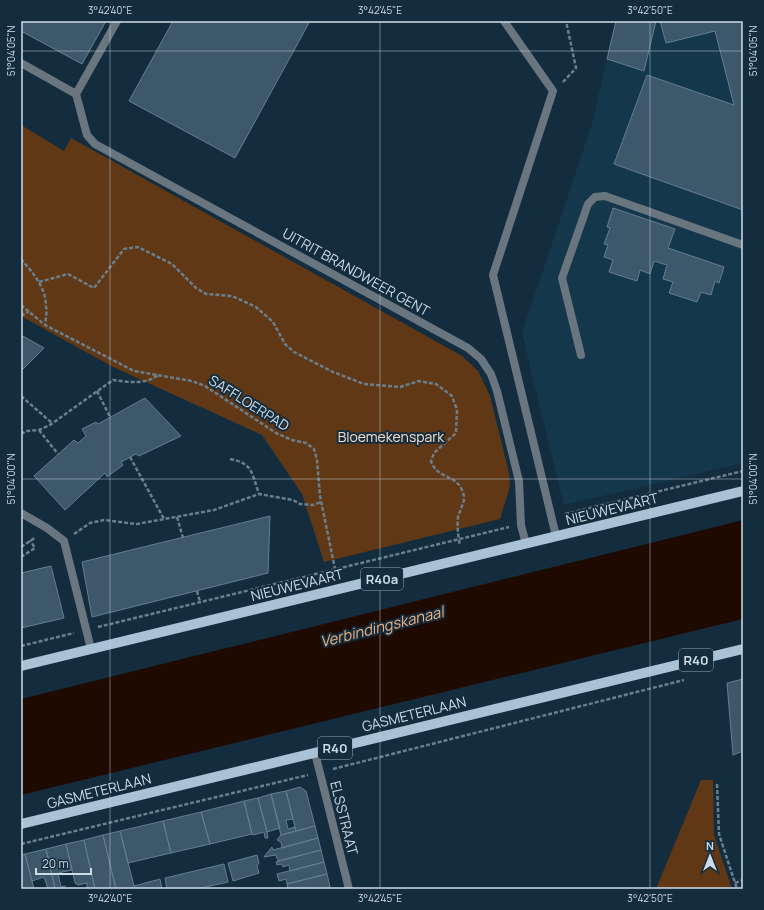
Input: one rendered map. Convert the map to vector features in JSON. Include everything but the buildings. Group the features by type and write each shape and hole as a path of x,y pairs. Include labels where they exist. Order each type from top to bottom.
{"main road":[{"name":"NIEUWEVAART","path":"21,666 743,491"},
{"name":"GASMETERLAAN","path":"21,824 743,648"}],"street":[{"path":"21,63 76,94 117,21"},
{"path":"504,21 553,91 493,275 556,536"},
{"name":"UITRIT BRANDWEER GENT","path":"76,94 87,134 95,144 468,348 481,359 491,374 497,391 519,481 521,525 526,544"},
{"path":"580,355 562,278 588,204 594,197 605,196 743,245"},
{"path":"21,514 47,528 64,541 91,649"},
{"name":"ELSSTRAAT","path":"315,753 348,889"}],"path":[{"path":"559,86 576,68 566,21"},
{"path":"39,282 68,274 94,288 124,249 138,247 172,264 196,288 206,294 232,296 256,307 273,322 285,344 294,352 332,372 364,384 400,387 419,381 436,384 452,396 457,410 456,433 434,453 431,460 434,468 440,474 458,483 463,490 464,502 458,517 462,559"},
{"path":"21,259 39,282 44,292 46,305 45,325"},
{"name":"SAFFLOERPAD","path":"21,305 45,325 134,371 192,381 205,386 276,433 292,440 306,443 314,449 317,460 322,502 335,569"},
{"path":"21,316 29,311"},
{"path":"21,434 27,431 39,430 52,424 113,380 139,382 153,380 158,375"},
{"path":"97,391 110,417"},
{"path":"21,396 52,424"},
{"path":"39,430 58,454"},
{"path":"130,457 164,519"},
{"path":"230,459 241,461 250,468 259,494"},
{"path":"551,517 743,471"},
{"path":"64,541 90,523 104,520 138,524 214,510 259,494 293,500 300,504 313,505 322,502"},
{"path":"177,517 183,538"},
{"path":"21,646 521,525"},
{"path":"21,557 35,548 30,540"},
{"path":"197,591 200,602"},
{"path":"21,844 319,773 654,688"},
{"path":"717,784 719,834 737,889"},
{"path":"735,883 743,880"}],"shaded area":[{"path":"616,21 743,21 743,463 564,505 522,333 592,124"}],"green space":[{"name":"Bloemekenspark","path":"21,125 64,151 71,138 462,356 478,371 490,396 509,473 510,486 500,519 324,562 302,494 262,435 113,367 21,316"},
{"path":"701,780 713,780 714,835 732,889 656,889"}],"water":[{"name":"Verbindingskanaal","path":"743,520 743,619 21,795 21,699"}]}
